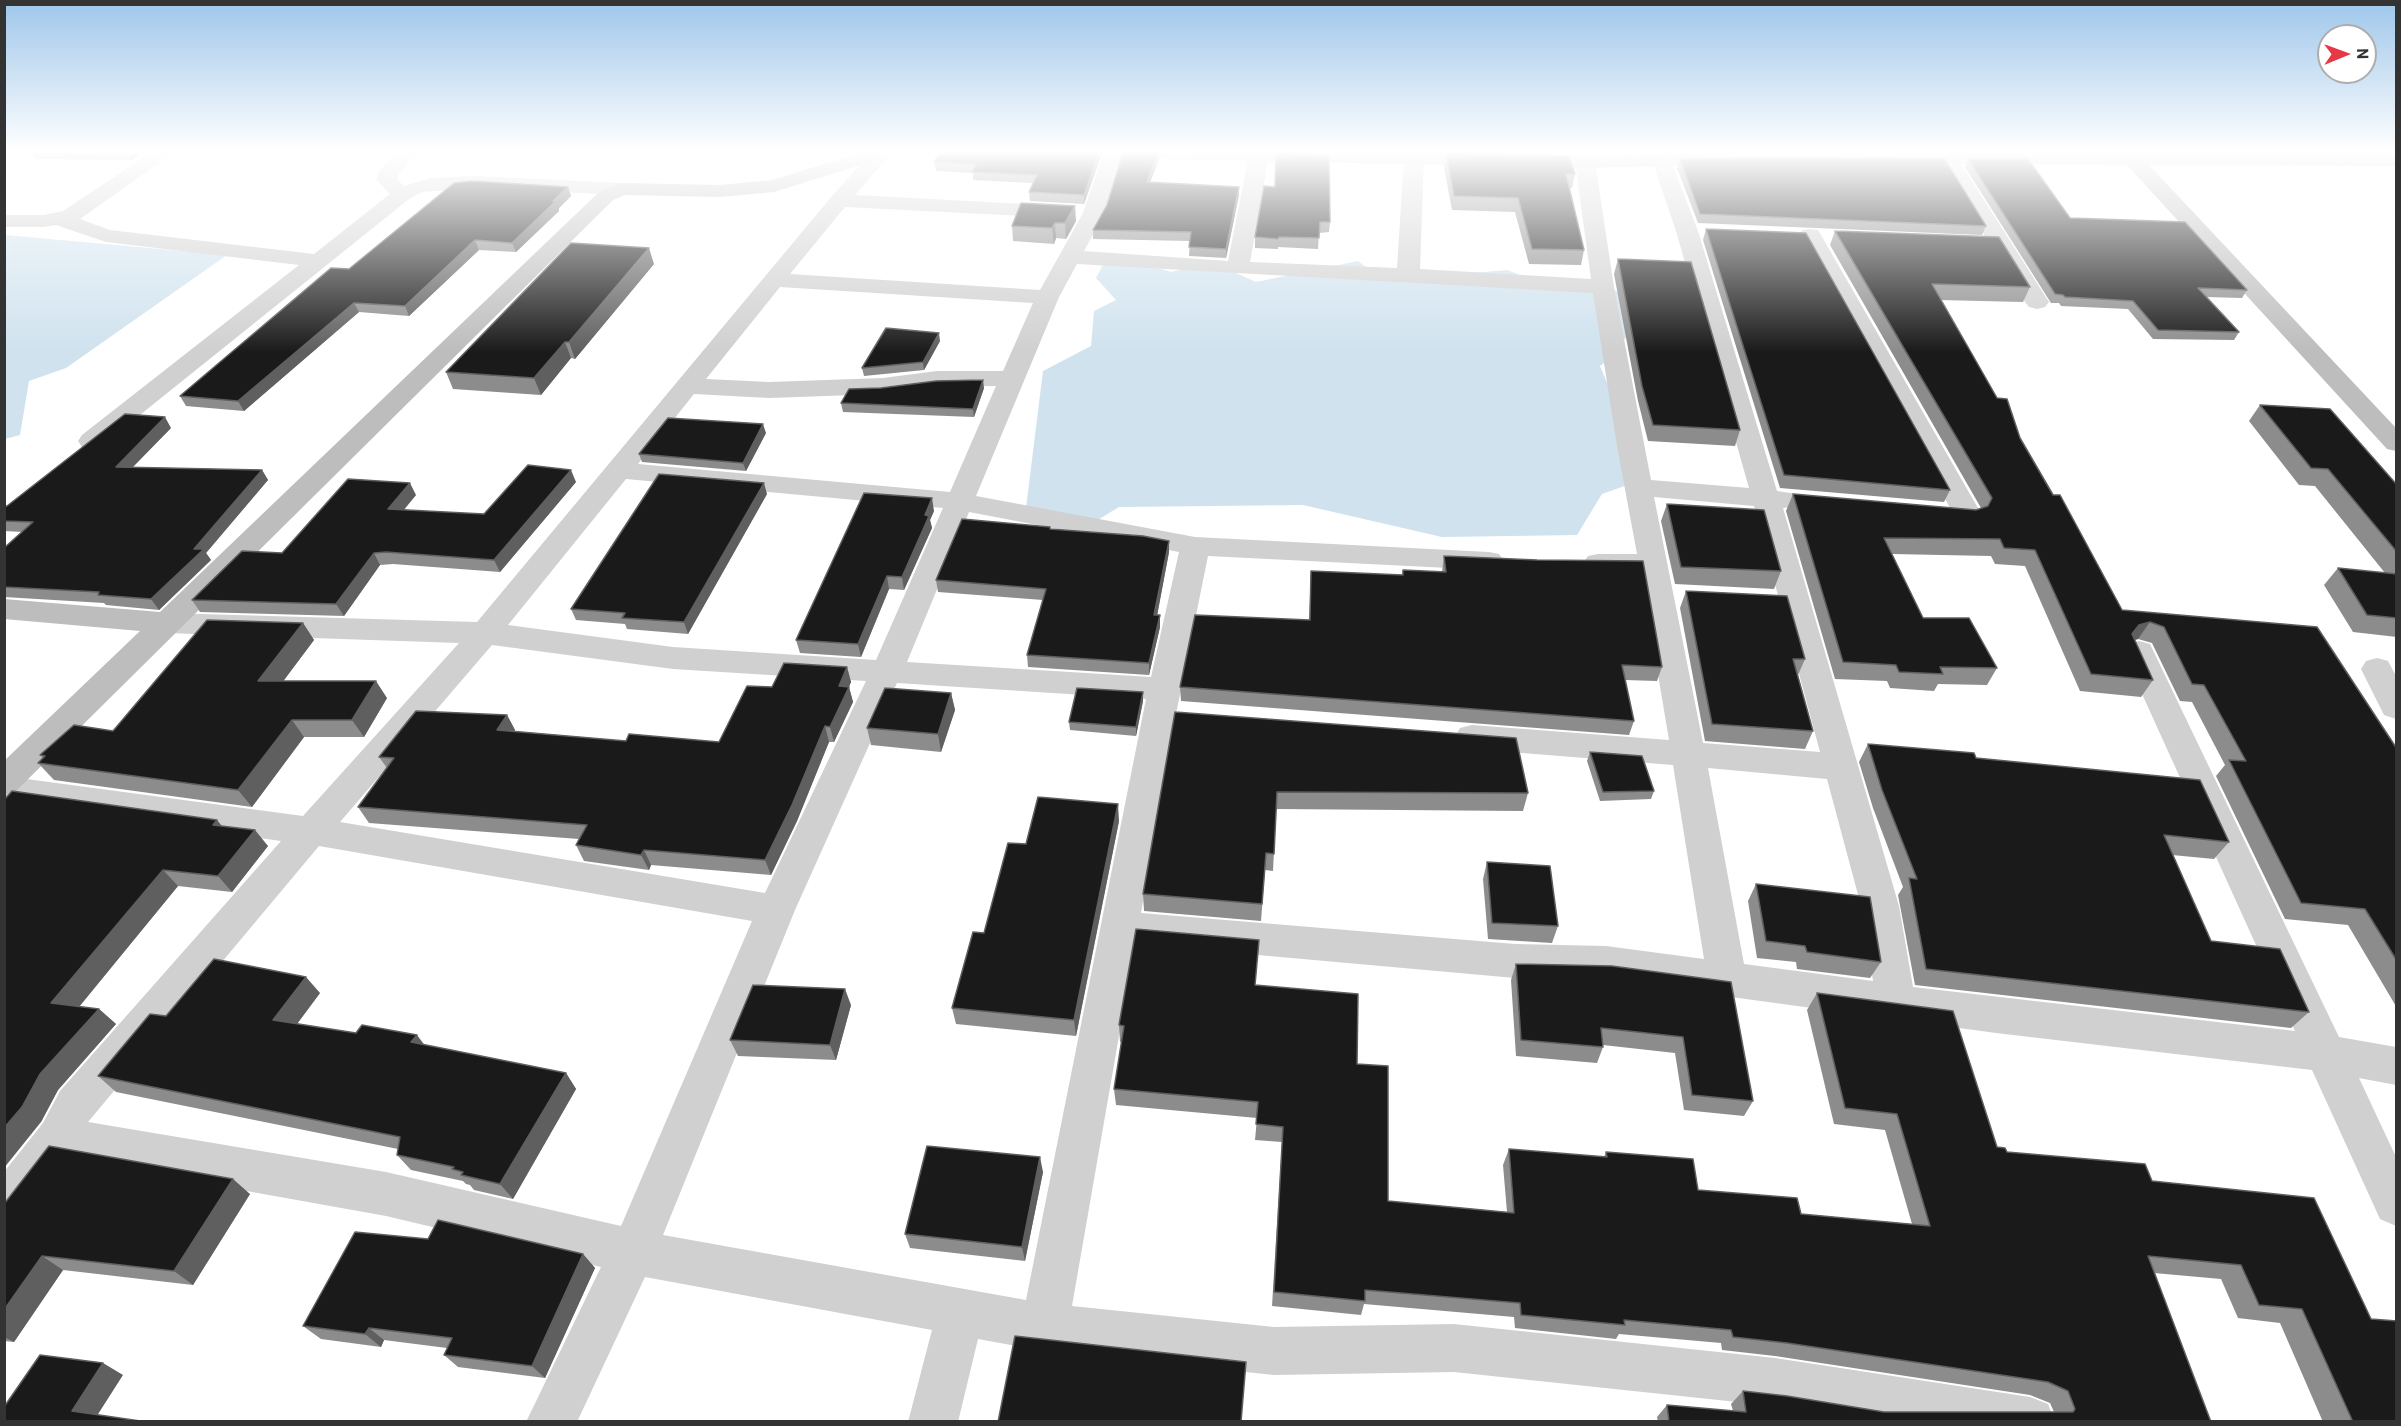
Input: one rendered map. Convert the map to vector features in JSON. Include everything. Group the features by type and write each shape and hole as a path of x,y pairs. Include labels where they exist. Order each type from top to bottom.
{"street":[{"path":"4,220 29,220"},
{"path":"61,220 106,236 319,261"},
{"path":"69,458 371,220"},
{"path":"4,782 580,220"},
{"path":"4,1208 58,1137 75,1105 310,831 485,633 823,220"},
{"path":"551,1422 633,1252 776,910 886,673 1047,297 1090,220"},
{"path":"1238,268 1247,220"},
{"path":"1408,275 1411,220"},
{"path":"1594,220 1603,288 1638,488 1654,564 1671,596 1688,754 1727,979"},
{"path":"1692,220 1698,232 1766,499 1880,906 1896,1002"},
{"path":"1990,220 2000,244 2037,302"},
{"path":"2202,220 2397,443"},
{"path":"1811,235 1968,515 1933,512"},
{"path":"1977,243 2000,244"},
{"path":"1069,257 1603,288"},
{"path":"774,280 1047,297"},
{"path":"688,386 769,390 883,386 937,379 1012,378"},
{"path":"619,470 958,501 1195,546 1511,562"},
{"path":"1638,488 1814,502"},
{"path":"1044,1327 1119,927 1173,706 1195,546"},
{"path":"1570,563 1654,564"},
{"path":"1761,600 1795,602"},
{"path":"4,609 166,623 485,633 673,658 886,673 1173,706"},
{"path":"2139,652 2397,1204"},
{"path":"2377,669 2397,707"},
{"path":"1441,735 1841,767"},
{"path":"4,789 310,831 776,910"},
{"path":"1119,927 1515,962 1606,963 1896,1002 2326,1053 2397,1066"},
{"path":"58,1137 386,1194 633,1252 1044,1327 1274,1351 1454,1348 1775,1382 2030,1422"},
{"path":"933,1422 961,1311"}],"water":[{"path":"5,235 227,255 66,368 29,381 20,435 5,439"},
{"path":"1109,253 1171,272 1212,262 1256,282 1358,261 1384,281 1507,270 1533,280 1596,279 1641,306 1618,353 1600,366 1647,478 1602,494 1577,535 1442,537 1303,505 1119,507 1091,524 1025,516 1043,371 1091,346 1094,311 1116,300 1096,278"}],"building":[{"path":"409,220 537,220 512,243 475,240 405,306 354,303 238,401 180,396 331,268 349,269"},
{"path":"1015,220 1067,220 1065,223 1055,223 1052,228 1012,226"},
{"path":"1099,220 1232,220 1226,249 1189,247 1191,232 1093,230"},
{"path":"1258,220 1330,220 1330,222 1320,222 1319,238 1255,237"},
{"path":"1524,220 1577,220 1584,250 1532,249"},
{"path":"1832,220 1982,220 1986,226"},
{"path":"2007,220 2185,222 2247,290 2198,288 2239,332 2158,330 2133,301 2065,297 2055,294"},
{"path":"1706,229 1806,233 1950,490 1784,475"},
{"path":"1835,231 1999,237 2030,287 1932,284 1997,398 2007,399 2020,438 2053,495 2060,495 2122,610 2317,627 2397,749 2397,961 2365,909 2301,903 2229,760 2246,761 2204,685 2192,684 2164,627 2150,622 2139,625 2132,634 2153,680 2091,674 2035,550 2004,548 2000,539 1884,538 1923,618 1969,618 1997,668 1940,667 1943,674 1899,672 1896,665 1843,662 1793,494 1976,510 1988,506 1992,498"},
{"path":"571,243 649,248 569,342 565,342 534,378 446,372"},
{"path":"1618,259 1691,262 1740,430 1653,425 1642,386"},
{"path":"886,328 939,333 923,362 862,368"},
{"path":"983,380 973,409 841,403 849,389 881,388 936,381"},
{"path":"2260,405 2330,409 2397,485 2397,552 2328,469 2311,468"},
{"path":"125,414 165,417 116,467 262,470 194,549 204,549 151,599 98,595 99,592 4,587 4,548 33,522 4,521 4,507"},
{"path":"668,418 763,424 743,463 639,454"},
{"path":"528,465 571,470 494,560 374,553 336,604 192,600 242,551 282,553 348,479 410,483 388,509 484,514"},
{"path":"659,474 764,483 684,622 622,618 625,613 571,609"},
{"path":"864,493 932,498 925,515 929,516 902,577 887,576 858,644 796,640"},
{"path":"1667,504 1764,510 1781,571 1681,567"},
{"path":"962,519 1143,536 1169,541 1154,615 1160,615 1149,663 1027,655 1046,589 936,580"},
{"path":"1444,556 1643,561 1662,667 1622,665 1634,721 1180,687 1195,615 1310,620 1311,571 1403,575 1403,570 1446,572"},
{"path":"2338,568 2397,574 2397,618 2367,615"},
{"path":"1686,591 1787,596 1805,659 1793,659 1813,731 1712,724"},
{"path":"207,620 303,623 258,681 376,681 352,720 292,720 238,790 38,763 45,756 40,755 74,725 113,731"},
{"path":"784,663 847,667 839,686 849,687 830,727 825,726 792,805 765,860 644,850 641,855 576,845 587,825 358,807 394,758 379,757 416,711 507,715 497,730 626,741 629,734 719,742 747,686 772,687"},
{"path":"885,688 951,693 938,734 867,728"},
{"path":"1077,688 1143,692 1136,727 1069,722"},
{"path":"1175,712 1516,738 1528,793 1277,792 1274,854 1266,853 1262,904 1143,894"},
{"path":"1868,744 1974,753 1976,758 2200,780 2229,842 2164,835 2211,941 2280,949 2309,1012 1926,969 1909,878 1917,879 1882,790"},
{"path":"1590,752 1642,756 1654,791 1603,792"},
{"path":"12,791 217,820 213,825 255,830 218,876 163,870 51,1003 99,1009 40,1074 22,1107 4,1128 4,800"},
{"path":"1038,797 1118,804 1074,1020 952,1008 973,932 984,933 1008,843 1026,844"},
{"path":"1487,862 1550,866 1558,926 1492,923"},
{"path":"1756,884 1870,897 1881,962 1807,952 1805,946 1766,941"},
{"path":"1136,929 1259,940 1255,985 1358,994 1357,1064 1388,1066 1388,1201 1514,1213 1509,1149 1607,1157 1606,1152 1693,1159 1698,1190 1797,1198 1801,1214 1930,1226 1897,1114 1845,1108 1817,993 1953,1011 1997,1147 2005,1148 2007,1152 2145,1164 2152,1181 2314,1198 2371,1319 2397,1321 2397,1422 2353,1422 2302,1309 2259,1305 2241,1265 2148,1256 2211,1422 1669,1422 1667,1405 1746,1412 1743,1391 1884,1412 2073,1412 2075,1409 2068,1391 2048,1382 1733,1337 1731,1330 1624,1320 1625,1325 1521,1315 1520,1303 1365,1290 1365,1301 1274,1292 1283,1127 1256,1124 1258,1102 1114,1089 1124,1026 1119,1025"},
{"path":"214,959 306,977 273,1020 356,1033 362,1025 417,1035 411,1042 566,1073 500,1184 461,1175 463,1172 452,1169 454,1167 397,1155 400,1137 98,1076 150,1014 166,1016"},
{"path":"1516,964 1612,966 1731,982 1753,1101 1692,1095 1683,1037 1601,1028 1603,1047 1521,1040"},
{"path":"753,985 845,989 830,1045 730,1040"},
{"path":"49,1146 233,1179 174,1271 42,1256 4,1310 4,1204"},
{"path":"927,1146 1040,1157 1022,1247 905,1234"},
{"path":"438,1220 583,1254 532,1366 444,1355 452,1338 369,1328 365,1334 303,1326 355,1232 428,1239"},
{"path":"1015,1336 1246,1362 1241,1422 998,1422"},
{"path":"40,1355 103,1363 72,1411 147,1422 4,1422 4,1407"}]}
